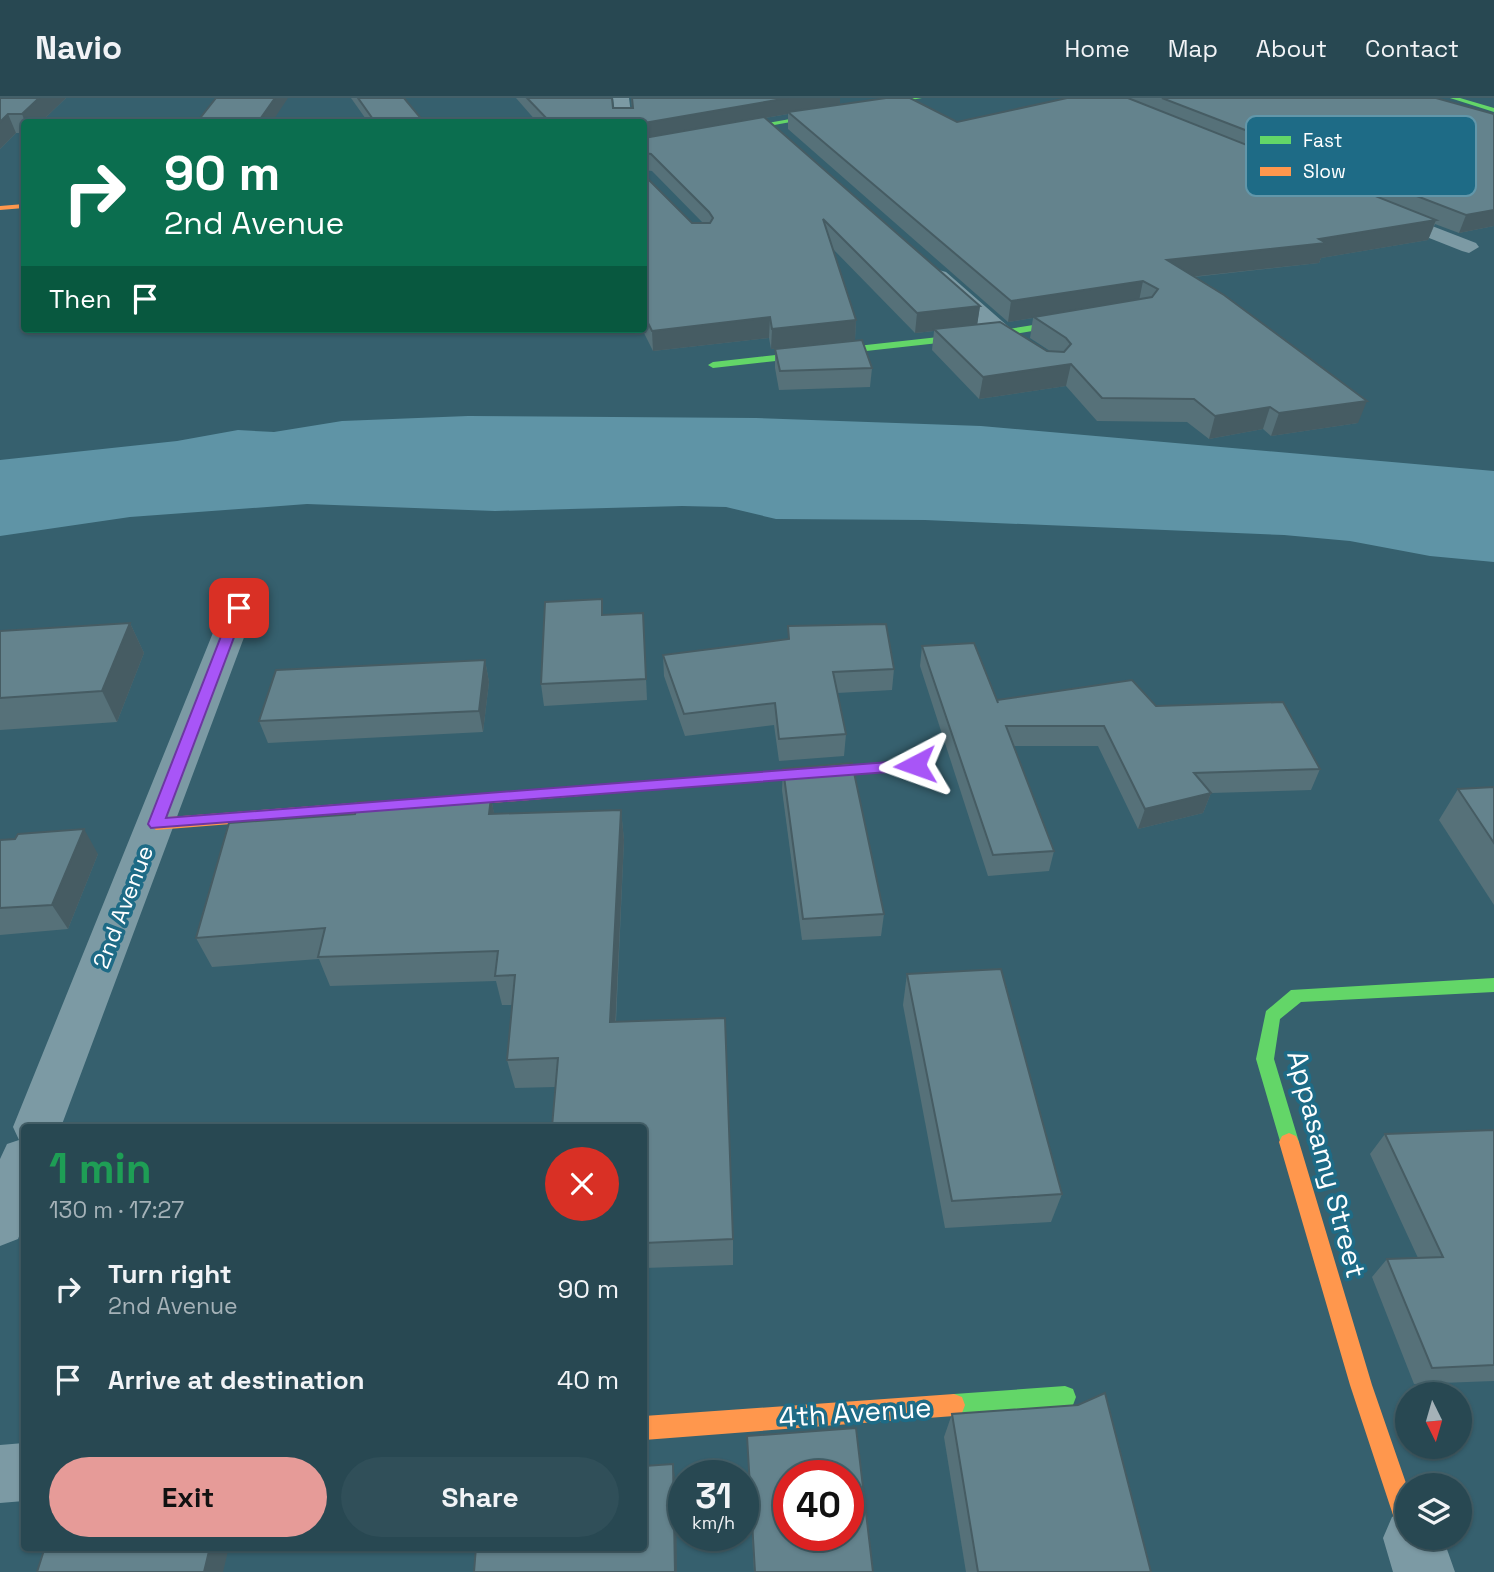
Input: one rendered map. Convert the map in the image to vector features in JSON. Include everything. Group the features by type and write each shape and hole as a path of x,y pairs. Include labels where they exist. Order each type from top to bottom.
{"street":[{"path":"621,98 624,119"},
{"path":"647,139 731,127 888,98"},
{"path":"647,146 919,98"},
{"path":"1453,98 1494,110"},
{"path":"1484,98 1494,101"},
{"path":"770,126 790,144"},
{"path":"0,198 21,196"},
{"path":"0,208 21,206"},
{"path":"1369,208 1469,247"},
{"path":"921,261 1002,332 1052,366"},
{"path":"713,365 1002,332 1098,317"},
{"name":"2nd Avenue","path":"38,1124 239,608"},
{"path":"156,824 915,765"},
{"name":"Appasamy Street","path":"1395,1486 1361,1385 1265,1059 1272,1016 1297,995 1494,985"},
{"path":"0,1222 21,1168"},
{"name":"4th Avenue","path":"647,1427 1065,1397"},
{"path":"0,1474 21,1472"},
{"path":"1417,1550 1424,1572"}],"water":[{"path":"468,416 756,418 981,426 1494,471 1494,562 1430,556 1350,541 1284,535 925,520 776,519 726,507 682,506 495,511 307,504 130,517 0,536 0,460 177,441 238,430 274,432 342,421"}],"building":[{"path":"0,98 39,98 22,114 8,114 0,122"},
{"path":"216,98 275,98 260,119 199,119"},
{"path":"358,98 404,98 422,119 373,119"},
{"path":"527,98 612,98 613,108 633,108 632,98 788,98 647,122 647,119 547,119"},
{"path":"886,98 910,98 957,122 1067,98 1128,98 1246,145 1246,196 1375,196 1436,220 1319,239 1326,243 1167,260 1224,295 1367,401 1279,413 1270,407 1215,416 1194,399 1102,398 1071,364 983,377 934,329 1000,322 1047,351 1064,352 1071,344 1066,338 1034,317 1152,297 1158,289 1143,281 1011,301 788,112"},
{"path":"1162,98 1436,98 1494,114 1494,210 1466,215 1417,196 1476,196 1476,116 1246,116 1246,130"},
{"path":"764,117 980,306 917,313 823,219 856,320 772,329 770,317 652,331 647,321 647,178 692,223 710,223 713,218 651,154 647,153 647,137"},
{"path":"862,340 872,368 780,371 775,349"},
{"path":"602,599 602,615 643,613 646,679 541,684 545,602"},
{"path":"130,623 102,691 0,698 0,631"},
{"path":"886,624 894,669 833,672 846,734 779,739 775,703 684,714 663,655 789,639 788,626"},
{"path":"974,643 998,703 997,700 1132,680 1156,706 1283,702 1320,769 1194,773 1211,793 1145,809 1104,726 1006,726 1054,851 993,855 922,646"},
{"path":"485,660 479,711 259,721 276,670"},
{"path":"852,763 884,914 803,919 783,769"},
{"path":"1494,787 1494,843 1458,789"},
{"path":"491,798 489,814 621,810 610,1022 725,1018 733,1239 647,1243 647,1124 552,1124 558,1058 507,1060 515,975 495,976 498,951 318,957 325,928 196,938 229,823 355,814 358,802"},
{"path":"84,829 52,905 0,908 0,840 15,839 18,834"},
{"path":"1001,969 1062,1194 952,1201 907,974"},
{"path":"1494,1130 1494,1365 1432,1368 1387,1259 1443,1257 1385,1134"},
{"path":"1105,1393 1151,1572 978,1572 952,1414 1078,1405"},
{"path":"856,1428 860,1460 773,1460 773,1551 864,1551 864,1496 873,1572 755,1572 754,1551 759,1551 759,1460 748,1460 747,1436"},
{"path":"668,1464 668,1551 675,1551 675,1572 474,1572 476,1551 647,1551 647,1466"},
{"path":"44,1551 209,1551 204,1572 37,1572"}],"traffic: fast":[{"path":"647,146 919,98"},
{"path":"1453,98 1494,110"},
{"path":"713,365 1002,333 1083,320"},
{"path":"579,791 915,765"},
{"path":"1289,1142 1265,1059 1272,1016 1297,995 1494,985"},
{"path":"954,1405 1065,1397"}],"traffic: slow":[{"path":"0,208 21,206"},
{"path":"156,824 579,791"},
{"path":"1289,1142 1361,1385 1395,1486"},
{"path":"647,1428 954,1405"}],"route":[{"path":"239,608 156,824 915,765"}]}
